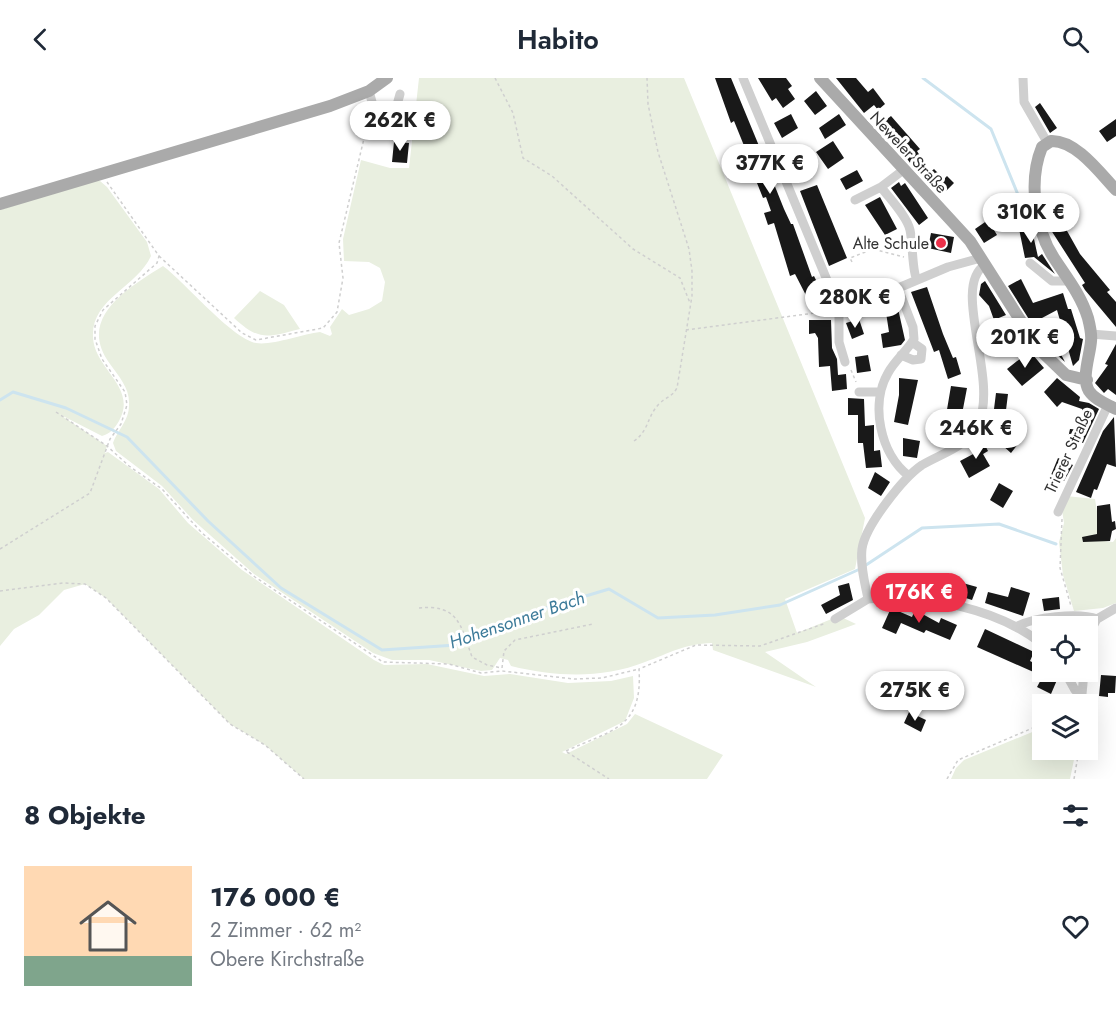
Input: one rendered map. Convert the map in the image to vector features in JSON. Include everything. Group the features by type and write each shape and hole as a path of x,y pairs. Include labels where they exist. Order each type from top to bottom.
{"main road":[{"path":"0,204 293,118 369,91 387,78"},
{"name":"Neweler Straße","path":"820,78 902,171 961,230 983,261 1017,320 1038,348 1066,375 1087,380"},
{"path":"1087,380 1091,334 1083,305 1071,281 1048,246 1038,218 1038,161 1041,150 1047,142 1057,141 1068,146 1116,190"},
{"name":"Trierer Straße","path":"1087,380 1091,393 1113,405"}],"street":[{"path":"743,78 839,309 839,342 845,362"},
{"path":"1023,78 1024,102 1047,142"},
{"path":"369,91 372,102 370,116 392,123 400,94"},
{"path":"855,200 880,187 902,171"},
{"path":"880,187 910,227 914,275 917,280"},
{"path":"839,309 858,305 948,267 983,261"},
{"path":"868,599 861,564 863,544 868,531 909,476 966,441 981,416 985,398 983,370 970,294 974,276 983,261"},
{"path":"1030,263 1052,281 1071,281"},
{"path":"898,288 914,331 912,342 887,375 880,392 879,411 886,442 895,464 909,476"},
{"path":"1091,334 1115,334"},
{"path":"902,355 913,360 921,358 922,349 912,342"},
{"path":"860,392 880,392"},
{"name":"Trierer Straße","path":"1058,512 1113,405"},
{"path":"835,619 868,599 935,600 1016,627 1032,636"},
{"path":"1098,618 1116,608"},
{"path":"1074,616 1089,616"},
{"path":"1016,627 1032,623"}],"path":[{"path":"495,78 513,113 523,158 552,176 633,249 680,278 690,304"},
{"path":"634,441 648,427 659,403 673,396 677,388 690,304 692,271 689,249 658,152 648,104 647,78"},
{"path":"103,172 108,183 159,256 242,333 256,340 323,328 337,312 343,278 339,243 370,116"},
{"path":"852,262 850,258 873,249 913,260"},
{"path":"0,549 90,493 107,446 121,424 127,405 125,392 102,359 95,339 95,326 103,310 157,263 159,256"},
{"path":"686,330 839,309"},
{"path":"845,362 860,392"},
{"path":"56,412 107,446 129,466 162,489 202,533 255,578 383,662 449,664 481,673 502,670"},
{"path":"1058,512 1062,519 1060,568 1074,616"},
{"path":"0,591 63,583 85,584 106,598 230,724 265,745 304,779"},
{"path":"419,608 434,606 446,609 462,627 472,657 488,665 502,670 574,679 602,678 639,669 696,645 760,646 797,635 835,619"},
{"path":"502,670 504,651 515,640 593,624"},
{"path":"609,779 566,751 630,719 638,692 639,669"},
{"path":"947,779 950,769 958,760 1032,728"},
{"path":"1074,779 1077,760"}],"green space":[{"path":"419,78 684,78 865,518 855,569 785,599 797,633 839,616 856,624 807,642 765,652 816,687 713,650 712,643 685,647 629,668 596,674 562,674 528,670 511,666 508,660 500,658 492,670 481,671 429,660 392,660 373,653 254,574 193,520 162,486 116,451 113,443 129,411 129,399 123,383 101,347 99,332 103,319 111,306 135,284 163,266 234,331 256,343 270,343 320,332 330,336 332,334 330,327 342,309 349,315 369,309 382,301 385,282 380,268 369,262 344,261 343,239 361,160 390,168 409,168"},
{"path":"91,181 100,181 107,187 147,242 151,256 136,276 107,303 94,324 95,348 123,398 123,409 119,421 112,430 102,436 59,414 107,446 105,453 108,452 159,489 188,523 242,570 374,660 384,665 427,664 484,676 510,674 568,683 611,681 633,676 634,698 625,721 562,752 566,754 627,724 635,714 723,755 707,779 304,779 265,745 230,724 106,598 85,584 64,590 39,615 14,629 0,646 0,210"},
{"path":"260,291 284,305 300,329 265,336 251,331 234,318"},
{"path":"1066,496 1095,499 1099,524 1097,534 1095,534 1096,540 1113,542 1116,538 1116,603 1103,608 1074,611 1063,575 1059,542 1064,523 1062,510"},
{"path":"1032,732 1032,760 1074,760 1070,779 951,779 956,768 964,760"}],"building":[{"path":"715,78 731,78 764,158 758,161 764,176 770,174 784,209 793,224 812,277 814,276 821,290 818,291 823,305 813,309 795,274 790,276 774,223 768,225 764,213 771,211 766,197 763,198 753,173 750,174 743,155 747,153 734,121 731,123"},
{"path":"758,78 786,78 792,86 788,89 795,99 783,108 776,98 772,101"},
{"path":"836,78 856,78 868,92 873,88 885,104 878,110 874,105 864,113"},
{"path":"816,91 827,106 815,115 804,101"},
{"path":"1040,103 1057,128 1050,133 1035,107"},
{"path":"791,114 798,128 782,138 774,123"},
{"path":"839,114 846,125 825,139 819,128"},
{"path":"891,116 920,149 917,151 923,161 913,167 893,139 889,141 877,127"},
{"path":"1116,119 1116,136 1107,142 1099,131"},
{"path":"833,141 844,158 828,169 816,152"},
{"path":"394,142 409,143 407,163 392,162"},
{"path":"934,169 944,179 947,176 954,183 944,193 937,186 935,189 924,178"},
{"path":"857,170 863,181 846,190 840,179"},
{"path":"899,182 901,186 905,183 928,218 919,225 891,188"},
{"path":"817,185 847,258 829,266 800,191"},
{"path":"880,197 897,229 885,235 865,205"},
{"path":"1054,198 1059,212 1069,206 1073,216 1062,222 1080,254 1110,290 1107,292 1116,302 1116,327 1085,290 1082,285 1085,283 1049,227 1044,201"},
{"path":"988,220 997,235 984,243 975,229"},
{"path":"1030,221 1038,257 1042,254 1055,274 1034,257 1025,258 1018,224"},
{"name":"Alte Schule","path":"931,233 954,237 951,253 928,248"},
{"path":"1021,279 1033,303 1063,293 1068,309 1071,309 1080,338 1083,339 1079,360 1073,366 1057,310 1042,318 1065,362 1044,343 1008,286"},
{"path":"985,281 1006,315 994,320 989,306 979,295 981,284"},
{"path":"927,287 943,334 953,358 956,357 961,374 948,379 939,350 934,352 911,292"},
{"path":"897,304 905,340 901,345 883,348 881,334 889,332 885,306"},
{"path":"859,319 864,334 852,339 846,323"},
{"path":"809,320 831,320 832,348 837,359 838,375 846,374 847,389 832,391 830,366 819,367 818,338 815,333 809,334"},
{"path":"1116,344 1116,395 1108,389 1104,393 1095,383 1108,365 1105,364"},
{"path":"1026,354 1030,358 1033,355 1044,368 1022,386 1007,369"},
{"path":"868,355 871,371 857,373 855,357"},
{"path":"899,378 918,380 908,425 894,422 899,395"},
{"path":"1057,378 1080,397 1079,401 1089,403 1099,409 1083,443 1068,438 1070,429 1083,430 1082,409 1062,402 1057,407 1044,392"},
{"path":"951,386 967,388 958,435 943,433"},
{"path":"996,393 1008,394 1006,410 994,409"},
{"path":"848,398 864,399 865,426 874,425 874,451 880,450 882,467 866,468 863,443 858,443 858,415 848,415"},
{"path":"1114,417 1116,467 1107,464 1097,490 1094,489 1091,498 1076,492 1103,431"},
{"path":"1006,425 1022,439 1011,453 994,438"},
{"path":"981,437 988,451 983,454 990,466 969,478 960,461 977,452 972,443"},
{"path":"903,438 920,441 917,458 903,456"},
{"path":"1058,458 1073,465 1064,481 1051,475"},
{"path":"875,472 890,482 881,496 868,488"},
{"path":"999,483 1013,491 1003,508 990,500"},
{"path":"1110,504 1112,522 1115,521 1116,529 1112,531 1110,541 1083,542 1082,537 1097,534 1097,506"},
{"path":"941,577 977,587 972,600 938,589"},
{"path":"849,583 853,600 826,614 821,605 840,595 838,586"},
{"path":"1011,587 1030,593 1023,616 985,603 988,592 1008,597"},
{"path":"1059,597 1060,609 1044,611 1042,599"},
{"path":"891,608 912,617 915,610 939,623 941,618 957,625 950,640 926,630 924,633 901,623 896,634 882,628"},
{"path":"985,629 1032,651 1030,661 1032,671 977,647"},
{"path":"1101,675 1116,676 1115,693 1108,693 1108,697 1099,696"},
{"path":"1040,682 1056,682 1051,694 1037,687"},
{"path":"909,712 926,720 921,732 904,723"}],"waterway":[{"path":"923,78 991,129 1021,202"},
{"name":"Hohensonner Bach","path":"0,400 13,392 66,408 127,437 208,521 281,588 382,650 456,645 526,614 609,589 658,618 715,615 780,605 860,569 922,528 999,524 1056,544"}],"place":[{"name":"Alte Schule","path":"941,243"}]}
